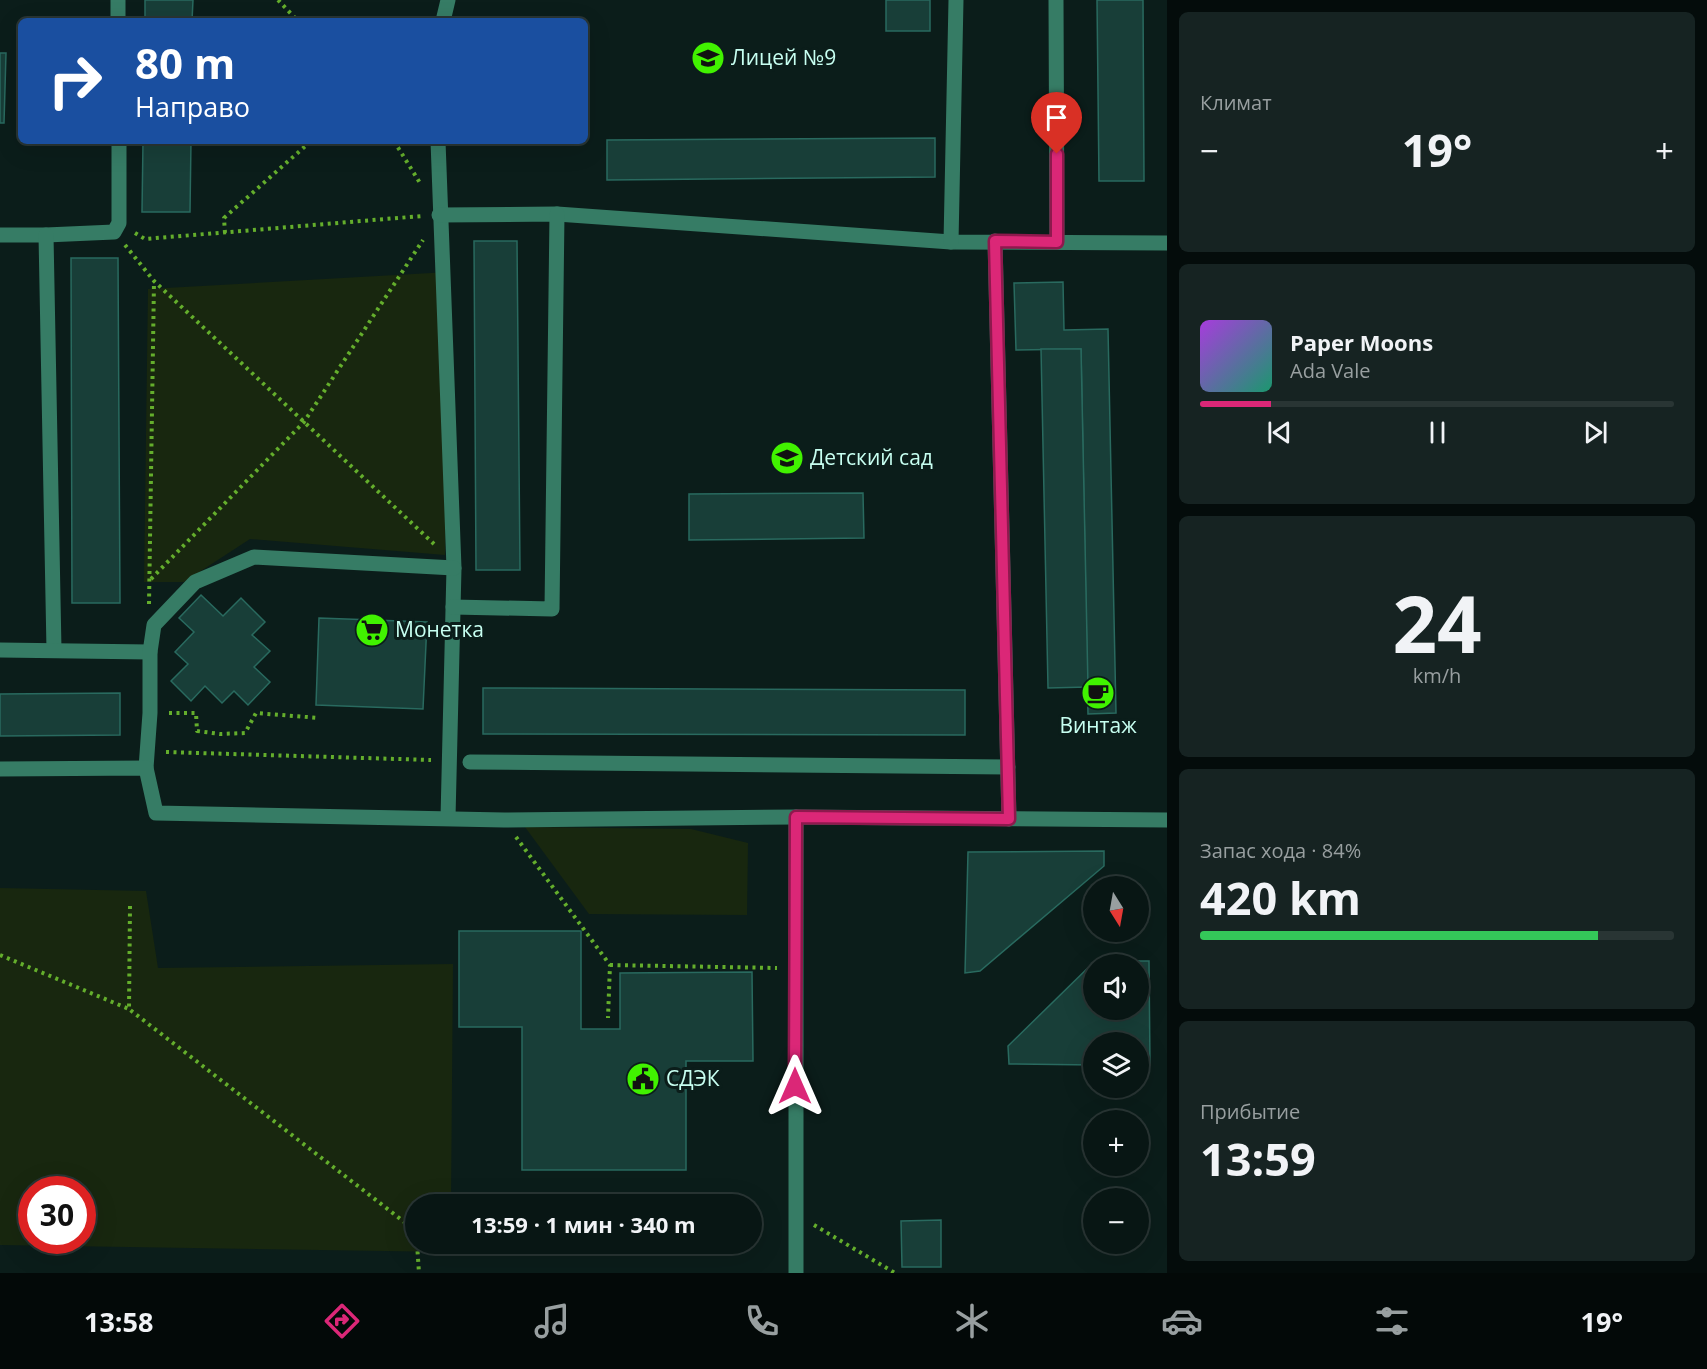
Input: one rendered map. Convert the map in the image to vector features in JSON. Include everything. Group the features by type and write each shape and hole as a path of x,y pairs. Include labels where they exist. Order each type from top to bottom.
{"street":[{"path":"118,0 118,18"},
{"path":"444,18 448,0"},
{"path":"951,242 956,0"},
{"path":"1056,0 1057,242"},
{"path":"0,235 46,235 116,227 119,144"},
{"path":"438,144 454,568 448,818"},
{"path":"453,607 552,609 557,214"},
{"path":"439,215 557,214 951,242 1167,243"},
{"path":"46,235 54,650"},
{"path":"995,241 1009,819"},
{"path":"454,568 254,557 195,582 154,625 150,652 150,713 146,768 156,813 504,820 796,817 1167,820"},
{"path":"0,650 150,652"},
{"path":"470,762 1008,767"},
{"path":"0,769 146,768"},
{"path":"796,817 796,1273"}],"path":[{"path":"278,0 295,18"},
{"path":"225,233 224,218 308,144"},
{"path":"396,144 422,187"},
{"path":"116,227 145,238 439,215"},
{"path":"151,579 304,422 439,215"},
{"path":"116,227 154,281 445,555 454,568"},
{"path":"154,281 149,601 154,625"},
{"path":"150,713 196,713 197,731 219,734 245,733 256,713 319,718"},
{"path":"147,752 450,761"},
{"path":"504,820 610,964 608,1018"},
{"path":"129,1009 130,906"},
{"path":"0,955 129,1009 405,1222"},
{"path":"418,1254 419,1273"}],"green space":[{"path":"449,272 445,555 250,539 184,582 144,582 148,289"},
{"path":"525,827 691,829 748,843 747,915 589,914"},
{"path":"0,888 146,891 158,968 453,964 451,1194 405,1194 405,1251 96,1246 96,1176 18,1176 18,1245 0,1245"}],"building":[{"path":"145,0 193,0 192,18 145,18"},
{"path":"886,0 930,0 930,31 886,31"},
{"path":"1097,0 1143,0 1144,181 1099,181"},
{"path":"0,53 6,53 4,123 0,123"},
{"path":"935,138 935,177 607,180 607,140"},
{"path":"143,144 191,144 190,212 142,212"},
{"path":"474,241 517,241 520,570 476,570"},
{"path":"71,258 118,258 120,603 72,603"},
{"path":"1063,282 1064,330 1108,329 1116,713 1088,714 1081,349 1016,350 1014,283"},
{"path":"1041,349 1081,349 1088,687 1048,688"},
{"path":"863,493 864,538 689,540 689,494"},
{"path":"201,595 223,616 241,598 265,622 252,635 270,651 254,667 270,682 248,705 234,691 222,703 205,686 191,701 171,681 188,664 175,652 194,632 179,618"},
{"path":"319,618 427,622 423,709 316,705"},
{"path":"483,688 965,690 965,735 483,734"},
{"path":"120,693 120,735 0,736 0,694"},
{"path":"1104,851 1104,866 1092,876 1083,876 1083,884 980,971 965,973 968,852"},
{"path":"459,931 581,931 581,1029 620,1029 620,973 752,972 753,1061 686,1061 686,1170 522,1170 522,1027 459,1027"},
{"path":"1149,961 1150,1065 1149,1032 1083,1032 1083,1065 1009,1064 1008,1046 1083,973 1083,1020 1149,1020"},
{"path":"941,1220 941,1267 902,1267 901,1221"}],"place":[{"name":"Лицей №9","path":"708,58"},
{"name":"Детский сад","path":"787,458"},
{"name":"Монетка","path":"372,630"},
{"name":"Винтаж","path":"1098,693"},
{"name":"СДЭК","path":"643,1079"}],"route":[{"path":"795,1086 796,817 1009,819 995,241 1057,242 1057,154"}]}
